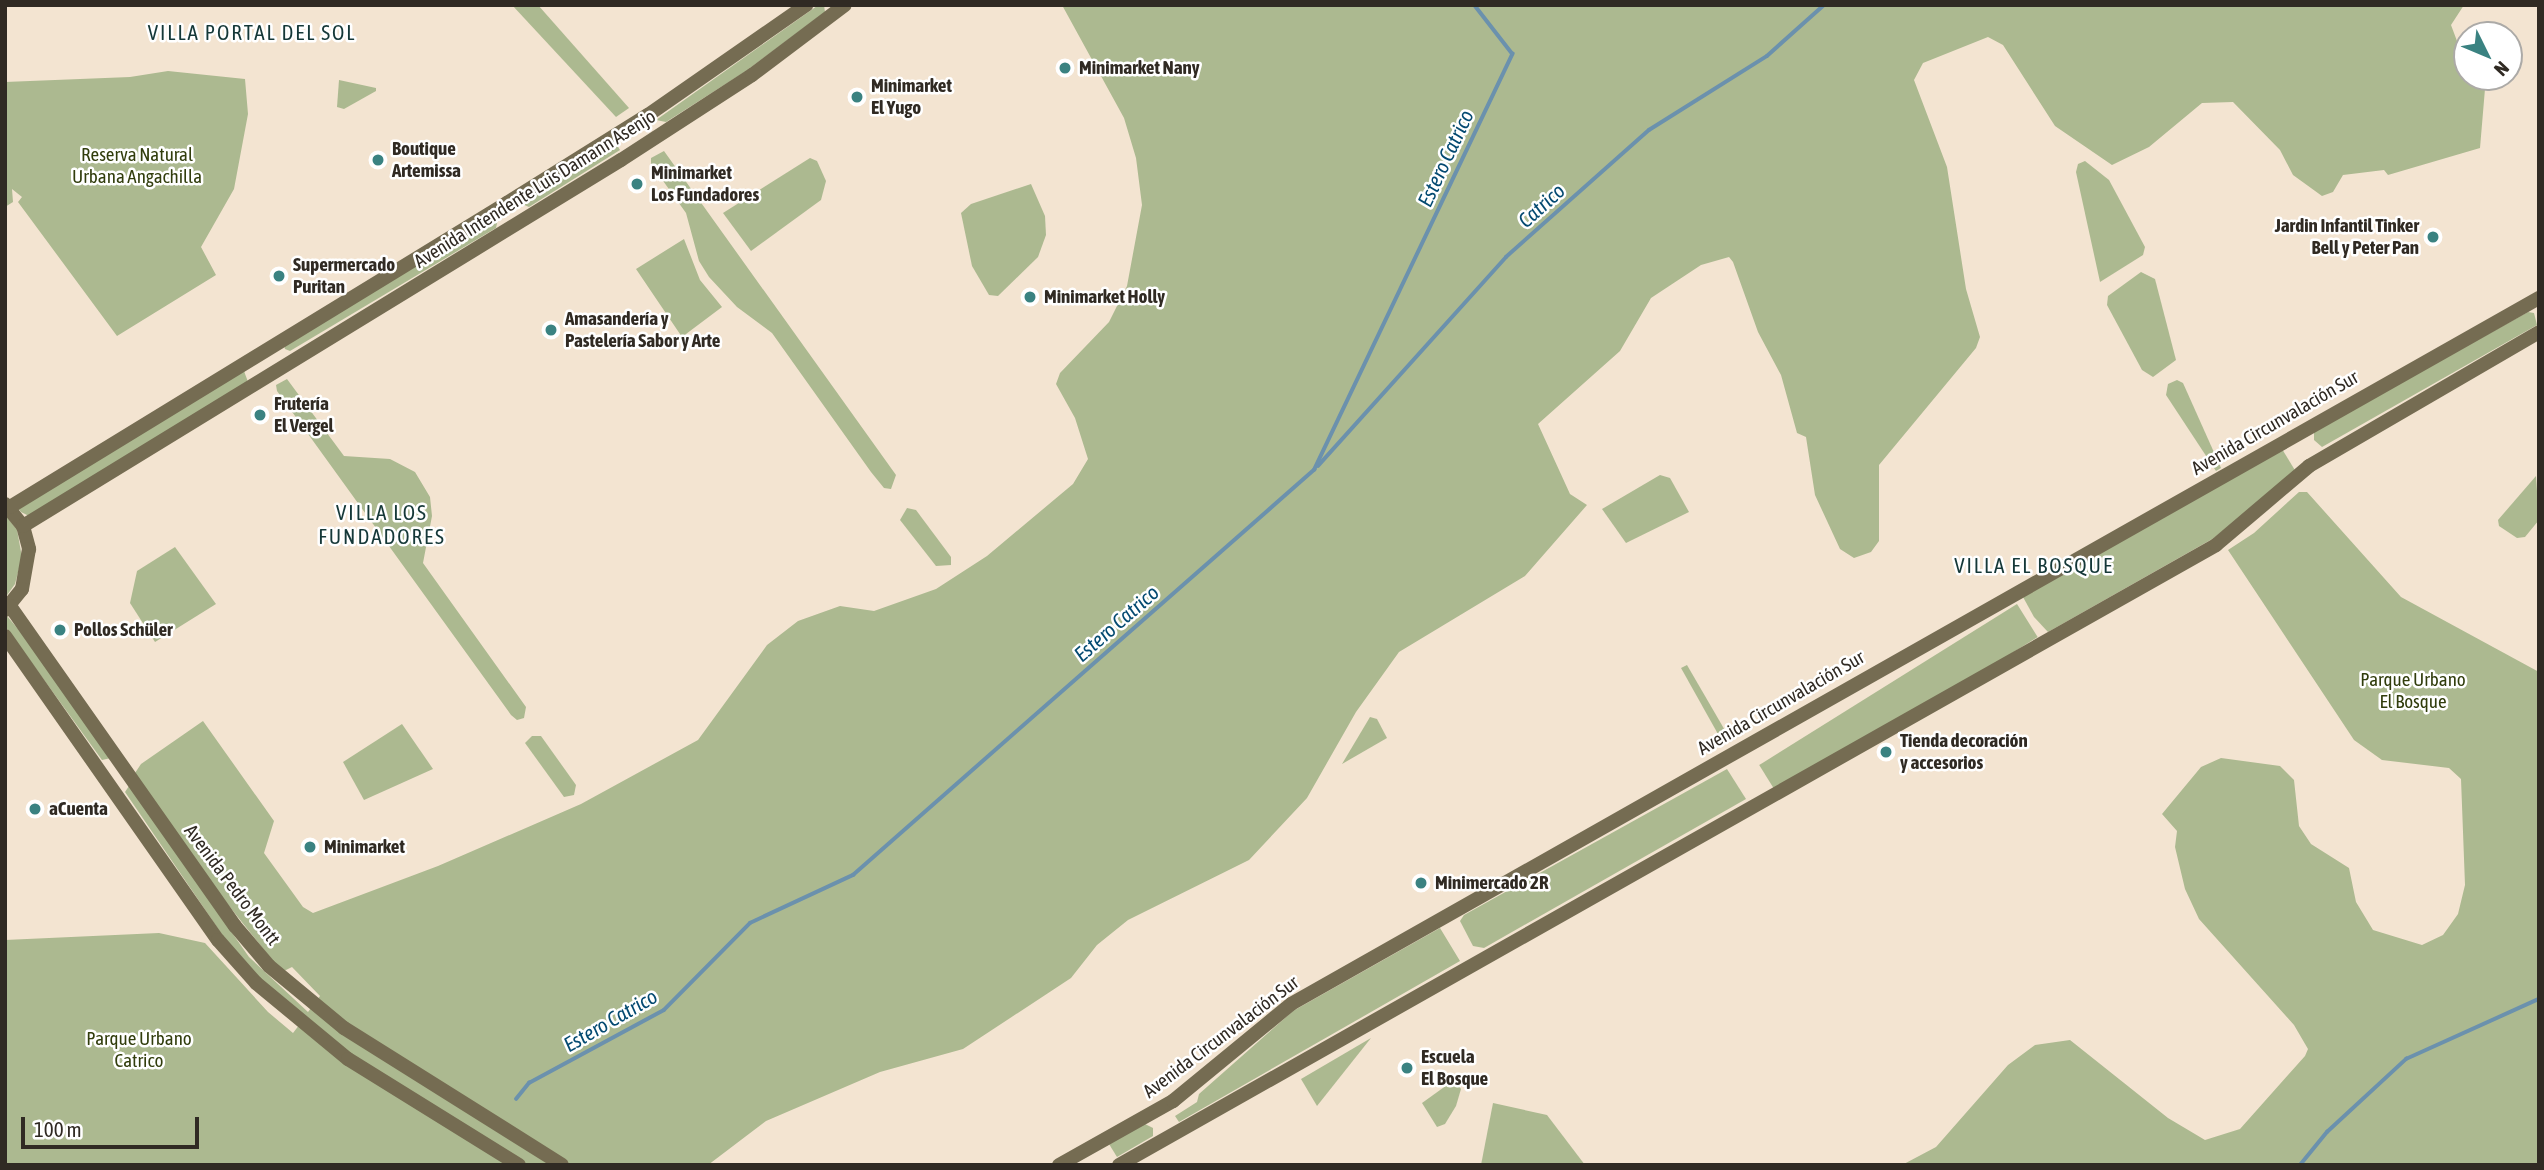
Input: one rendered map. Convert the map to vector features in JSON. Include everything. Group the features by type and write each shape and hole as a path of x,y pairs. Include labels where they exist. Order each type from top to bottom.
{"main road":[{"name":"Avenida Intendente Luis Damann Asenjo","path":"7,505 508,203 648,115 806,5"},
{"name":"Avenida Intendente Luis Damann Asenjo","path":"23,526 635,152 763,67 845,5"},
{"name":"Avenida Circunvalación Sur","path":"1059,1165 1173,1101 1290,1004 2539,298"},
{"path":"1119,1165 2216,545 2309,467 2539,332"},
{"name":"Avenida Pedro Montt","path":"7,505 23,526 29,570 8,608 235,926 269,965 344,1028 562,1165"},
{"path":"5,636 218,940 256,983 348,1059 519,1165"}],"green space":[{"path":"512,5 538,5 629,108 616,117"},
{"path":"824,5 825,12 746,71 666,122 656,120 817,6"},
{"name":"Parque Urbano Catrico","path":"1062,5 2464,5 2451,25 2453,91 2485,91 2480,148 2388,175 2384,170 2343,175 2333,192 2322,196 2293,175 2280,150 2233,102 2202,103 2149,147 2112,165 2055,126 2003,45 1988,37 1923,63 1914,80 1947,167 1966,289 1980,337 1976,348 1879,465 1879,541 1871,552 1854,558 1840,549 1815,495 1806,437 1797,433 1781,375 1758,332 1733,262 1729,257 1701,265 1651,298 1620,351 1538,424 1570,494 1587,505 1525,576 1399,652 1356,712 1307,798 1249,860 1128,920 1097,945 1071,978 963,1049 880,1072 766,1121 708,1165 5,1165 5,940 159,933 205,943 268,1012 293,1033 303,1020 238,958 125,792 129,786 249,957 308,1012 320,996 292,967 284,971 273,961 206,877 135,773 141,764 203,721 274,821 264,853 303,907 313,913 438,866 581,804 698,740 767,645 798,621 840,606 874,611 936,589 987,556 1073,484 1088,459 1075,418 1056,384 1060,373 1109,322 1127,286 1142,205 1136,158 1124,118"},
{"name":"Reserva Natural Urbana Angachilla","path":"168,71 245,79 248,114 234,189 201,247 216,275 117,336 18,202 22,197 12,189 13,202 5,207 5,82 130,77"},
{"path":"339,80 376,88 376,91 344,109 337,107"},
{"path":"615,142 620,150 529,207 522,204 523,199"},
{"path":"664,151 896,475 891,489 884,488 871,472 772,333 737,307 709,277 699,261 686,213 651,164 651,158"},
{"path":"810,158 817,161 826,181 821,200 751,251 723,213"},
{"path":"2085,161 2109,180 2145,247 2143,255 2100,282 2076,172 2078,164"},
{"path":"1031,184 1045,216 1046,235 1038,257 998,296 989,295 972,266 961,213 971,204"},
{"path":"494,218 498,219 496,228 290,351 285,349 284,345"},
{"path":"684,239 700,280 722,307 682,337 636,269"},
{"path":"2141,272 2155,279 2176,360 2153,377 2142,370 2107,305 2108,296"},
{"path":"2528,312 2534,313 2537,325 2322,447 2314,440 2314,430"},
{"path":"244,371 248,382 29,516 17,507"},
{"path":"287,379 344,456 390,459 415,472 430,497 432,516 423,563 526,707 524,718 517,720 511,715 277,391 276,385"},
{"path":"2177,380 2183,383 2221,468 2216,471 2166,395 2168,384"},
{"path":"2282,449 2296,472 2214,538 2048,632 2034,617 2023,597"},
{"path":"1660,475 1670,478 1689,512 1626,543 1602,509"},
{"path":"2536,476 2539,520 2525,537 2517,538 2499,526 2498,520"},
{"name":"Parque Urbano El Bosque","path":"2299,492 2307,492 2401,597 2539,672 2539,1165 1902,1165 1936,1147 2008,1065 2035,1045 2070,1040 2168,1118 2205,1140 2240,1129 2305,1056 2308,1049 2294,1025 2199,919 2185,889 2175,847 2177,831 2162,814 2201,767 2221,758 2280,766 2294,780 2299,826 2311,844 2349,868 2356,902 2373,930 2422,945 2443,935 2458,914 2465,885 2461,779 2449,768 2382,760 2354,740 2228,550 2254,533"},
{"path":"907,508 916,510 951,557 951,565 936,566 900,520"},
{"path":"5,514 17,530 22,557 15,584 5,598"},
{"path":"175,547 216,604 155,642 130,603 137,571"},
{"path":"2017,604 2038,637 1780,798 1759,765"},
{"path":"7,616 111,758 102,760 5,626"},
{"path":"1687,665 1730,739 1723,743 1681,668"},
{"path":"1370,717 1377,719 1387,738 1342,764"},
{"path":"402,724 433,769 364,800 343,762"},
{"path":"532,736 541,736 576,785 574,795 564,797 525,743"},
{"path":"1727,769 1746,799 1484,948 1473,946 1460,921 1464,915"},
{"path":"1440,928 1460,961 1179,1122 1175,1116 1197,1102 1199,1094 1293,1011"},
{"path":"1371,1038 1317,1106 1301,1079"},
{"path":"1454,1080 1461,1089 1456,1106 1445,1124 1437,1127 1422,1103"},
{"path":"1493,1103 1547,1115 1585,1165 1481,1165"},
{"path":"1145,1124 1153,1128 1153,1136 1117,1157 1109,1144"}],"waterway":[{"name":"Estero Catrico","path":"516,1099 529,1083 664,1010 750,923 853,875 1314,470 1512,54 1474,5"},
{"name":"Catrico","path":"1318,466 1506,257 1649,130 1767,56 1824,5"},
{"path":"2300,1165 2327,1132 2406,1059 2539,999"}],"place":[{"name":"Minimarket Nany","path":"1065,68"},
{"name":"Minimarket El Yugo","path":"857,97"},
{"name":"Boutique Artemissa","path":"378,160"},
{"name":"Minimarket Los Fundadores","path":"637,184"},
{"name":"Jardin Infantil Tinker Bell y Peter Pan","path":"2433,237"},
{"name":"Supermercado Puritan","path":"279,276"},
{"name":"Minimarket Holly","path":"1030,297"},
{"name":"Amasandería y Pastelería Sabor y Arte","path":"551,330"},
{"name":"Frutería El Vergel","path":"260,415"},
{"name":"Pollos Schüler","path":"60,630"},
{"name":"Tienda decoración y accesorios","path":"1886,752"},
{"name":"aCuenta","path":"35,809"},
{"name":"Minimarket","path":"310,847"},
{"name":"Minimercado 2R","path":"1421,883"},
{"name":"Escuela El Bosque","path":"1407,1068"}],"district":[{"name":"VILLA PORTAL DEL SOL","path":"252,32"},
{"name":"VILLA LOS FUNDADORES","path":"382,524"},
{"name":"VILLA EL BOSQUE","path":"2034,565"}]}
